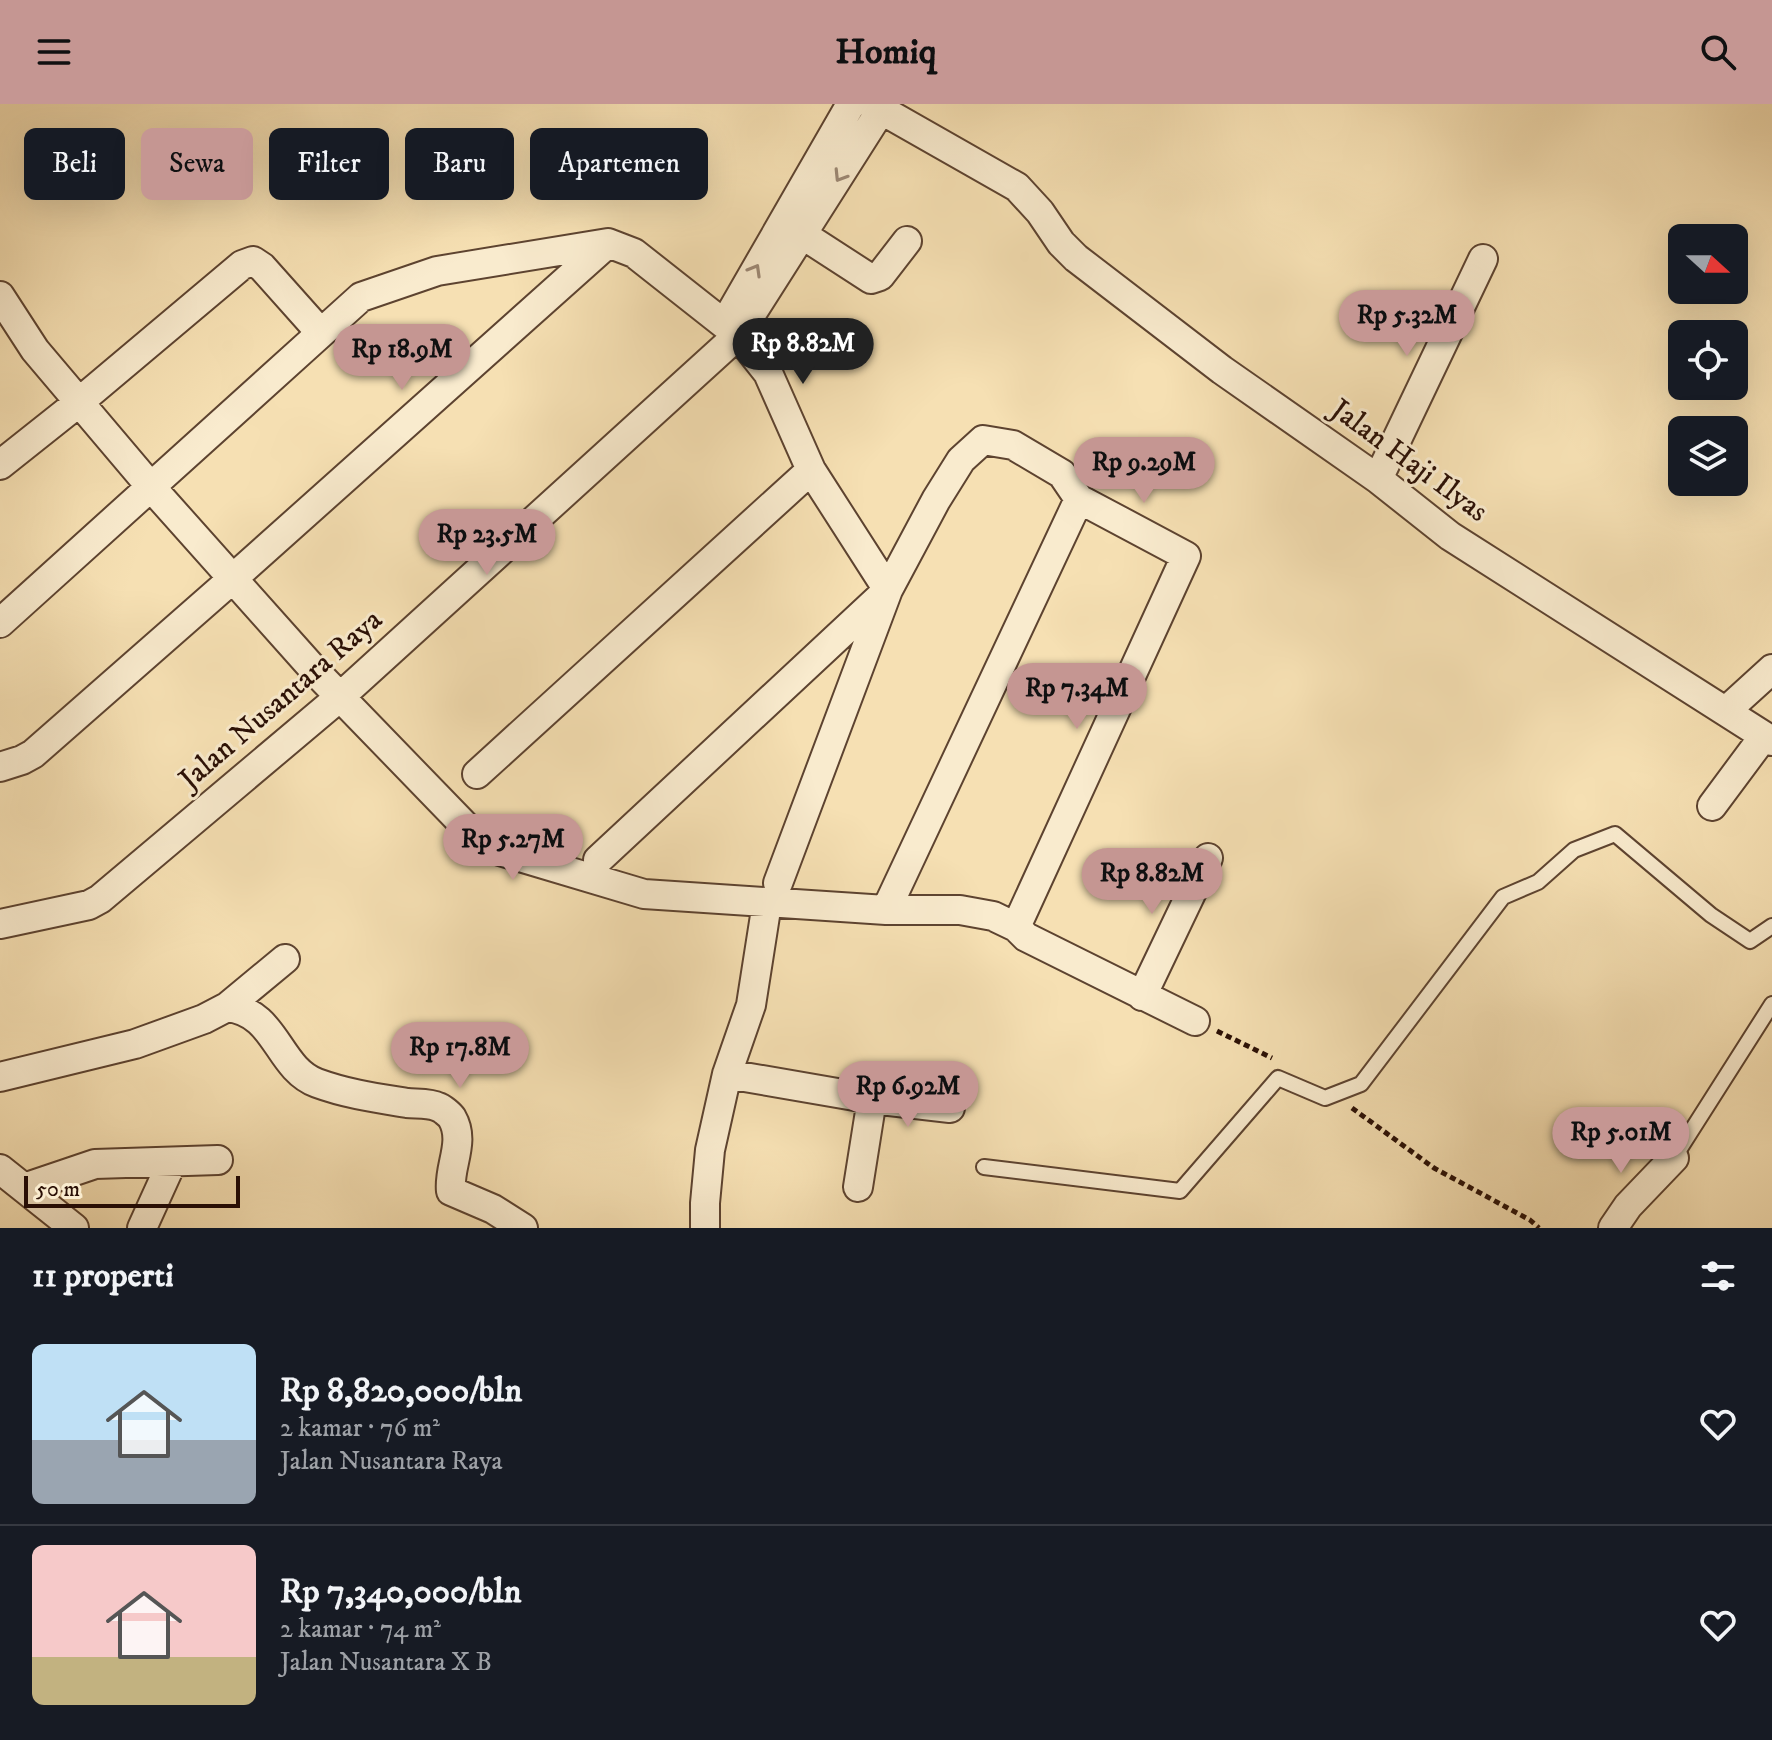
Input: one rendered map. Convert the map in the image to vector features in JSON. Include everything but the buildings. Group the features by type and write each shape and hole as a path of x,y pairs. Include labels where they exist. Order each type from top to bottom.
{"street":[{"name":"Jalan Nusantara Raya","path":"731,329 851,104"},
{"name":"Jalan Nusantara Raya","path":"0,924 89,905 165,834 336,691 731,329 803,235 876,107"},
{"name":"Jalan Haji Ilyas","path":"876,107 1017,187 1076,258 1222,370 1378,479 1450,536 1768,738"},
{"path":"803,235 871,279 880,276 907,241"},
{"path":"0,767 33,754 608,243"},
{"path":"0,623 361,297 437,271 608,243 634,253 731,329 768,373 811,470 888,590"},
{"path":"1378,479 1483,259"},
{"path":"0,465 242,265 253,261 262,267 320,332"},
{"path":"0,296 35,350 78,403 232,579 471,832 493,849 644,894 772,893 886,910 960,910 993,916 1016,927 1026,937 1195,1021"},
{"path":"705,1228 710,1150 727,1074 751,1005 772,893 888,590 961,460 983,440 1013,445 1062,474 1079,499 1186,556 1016,927"},
{"path":"477,774 811,470"},
{"path":"886,910 1079,499"},
{"path":"598,860 888,590"},
{"path":"1727,710 1772,669"},
{"path":"1712,806 1768,738"},
{"name":"Jalan Nusantara Raya","path":"0,906 76,890 96,882 165,834"},
{"path":"1142,996 1208,858"},
{"path":"0,1077 135,1044 204,1019 227,1007 285,959"},
{"path":"227,1007 259,1019 286,1053 296,1072 311,1081 348,1094 439,1107 452,1118 458,1139 451,1191 493,1209 523,1228"},
{"path":"727,1074 872,1099 950,1108"},
{"path":"858,1187 872,1099"},
{"path":"1613,1228 1628,1206 1674,1158"},
{"path":"24,1188 95,1164 218,1160"},
{"path":"142,1228 172,1162"},
{"path":"0,1169 74,1228"}],"lane":[{"path":"984,1167 1180,1191 1278,1078 1325,1098 1361,1084 1503,897 1538,882 1574,850 1615,834 1711,915 1750,941 1772,926"},
{"path":"1674,1158 1772,1004"}],"path":[{"path":"1195,1021 1278,1061"},
{"path":"1333,1095 1434,1168 1530,1220 1539,1228"}]}
